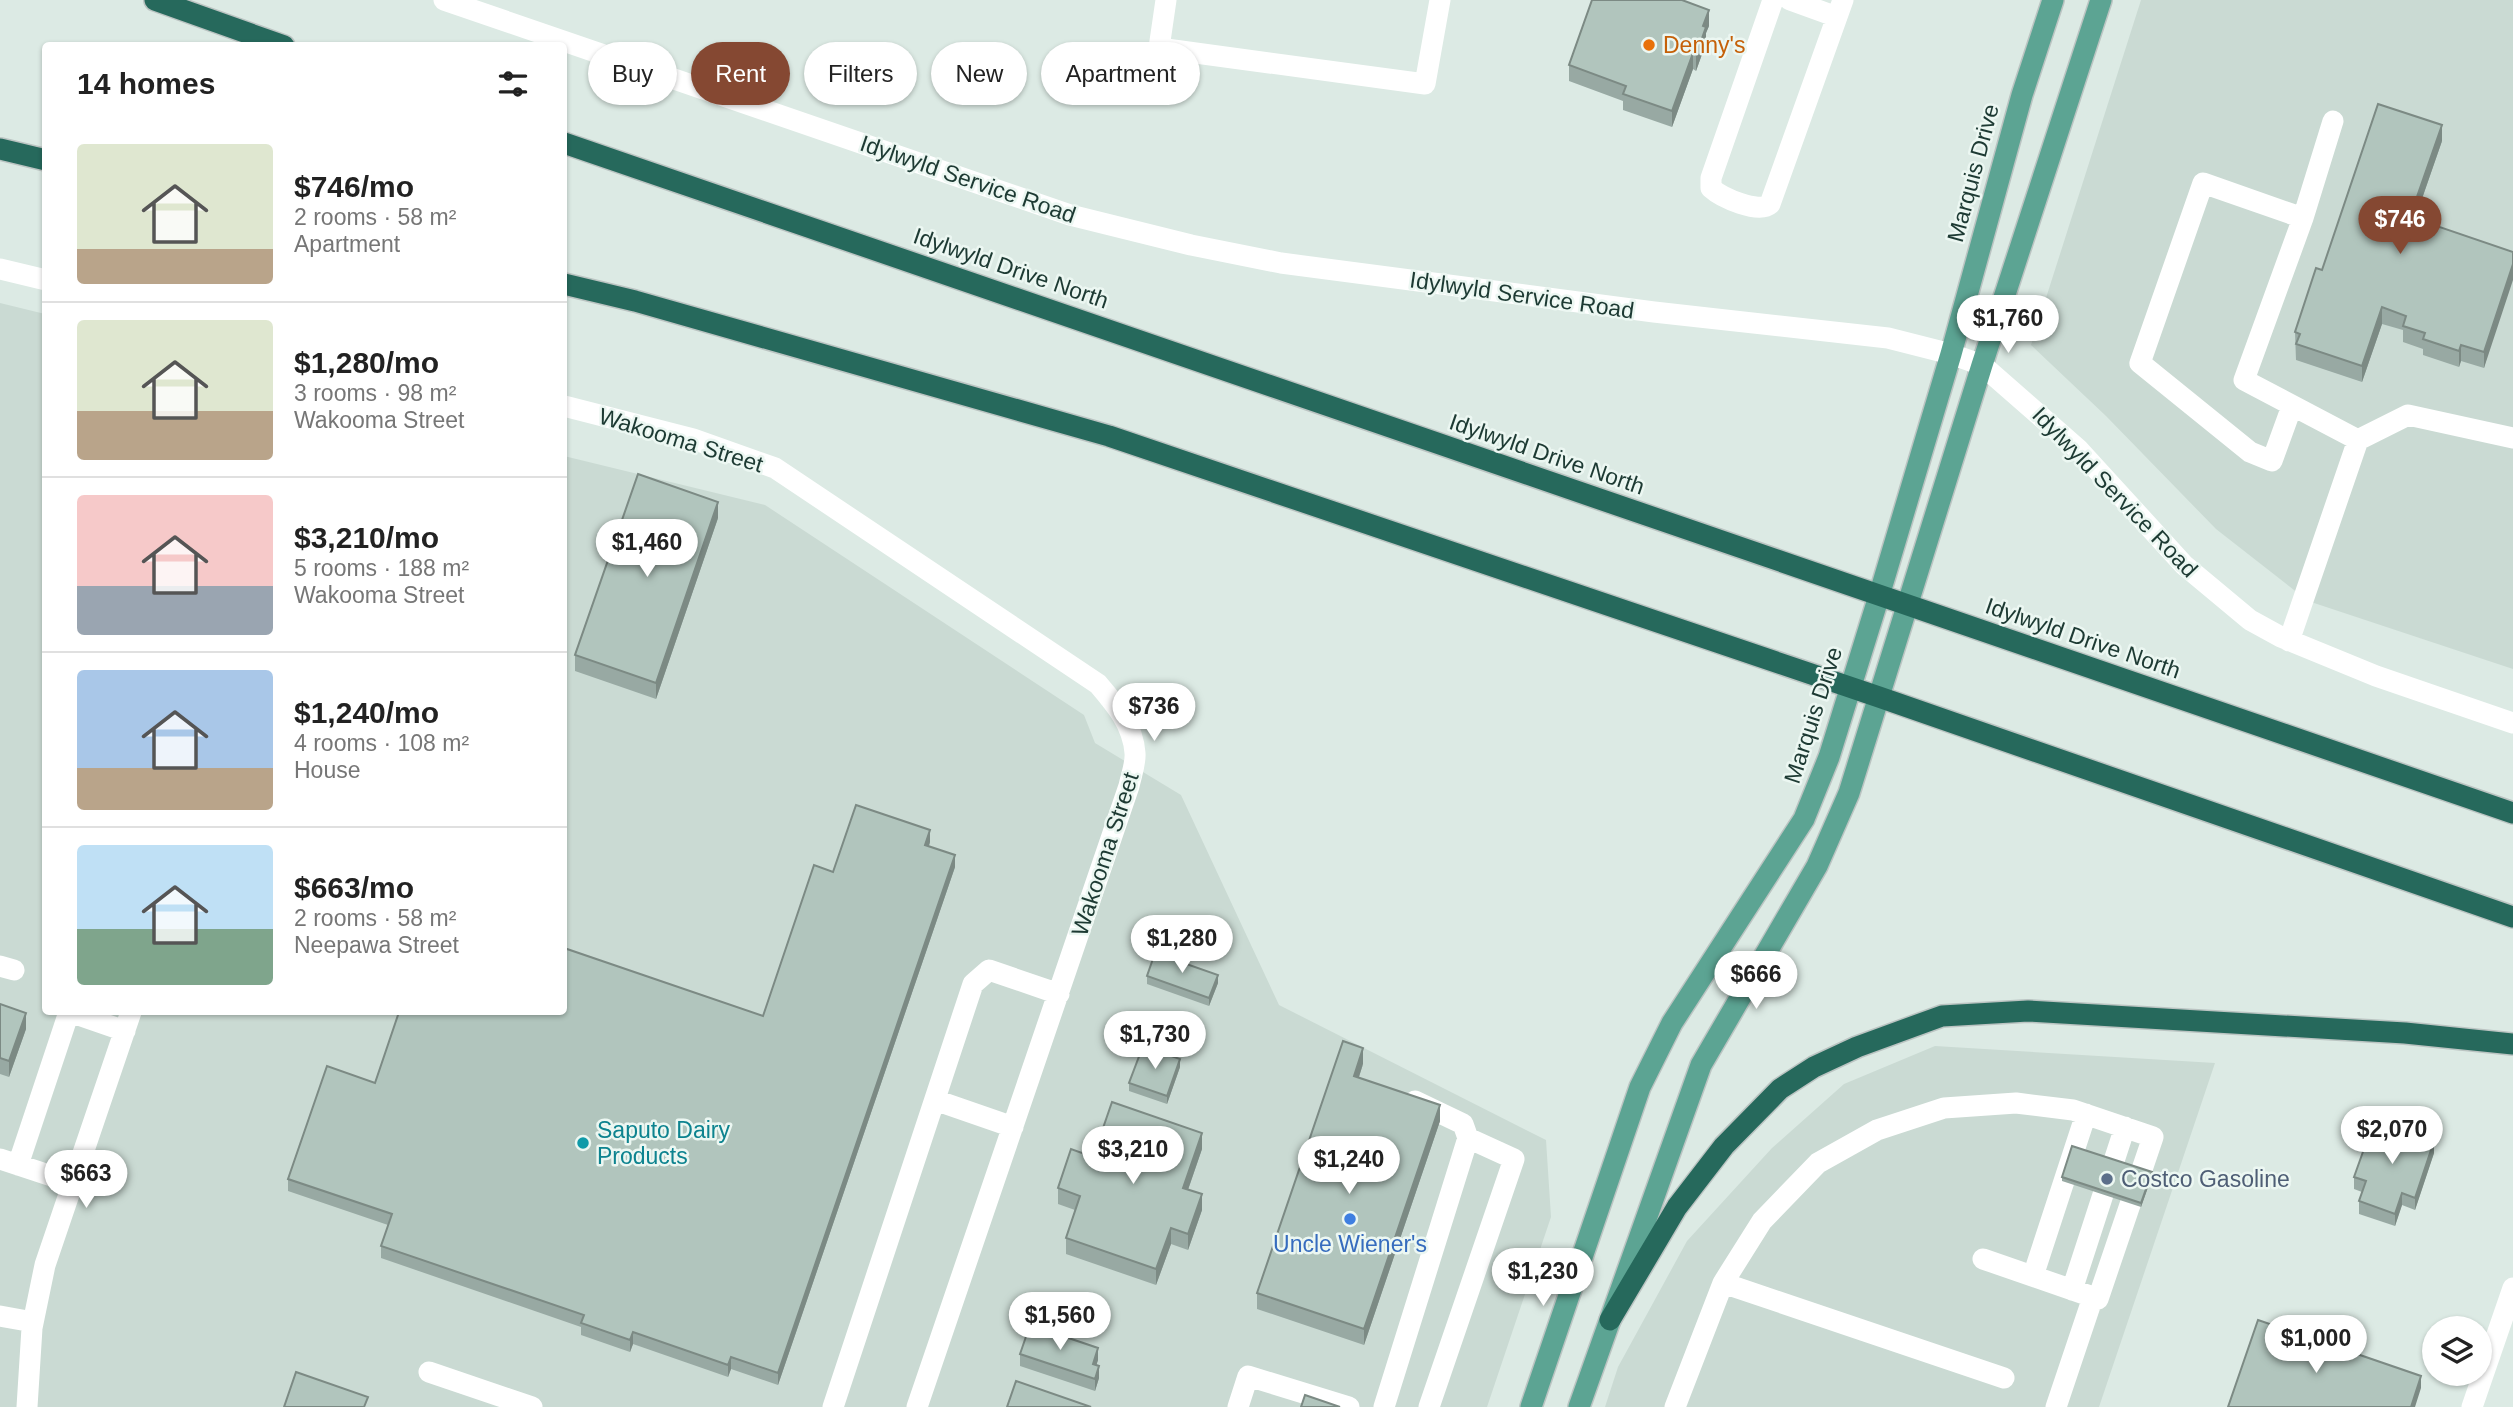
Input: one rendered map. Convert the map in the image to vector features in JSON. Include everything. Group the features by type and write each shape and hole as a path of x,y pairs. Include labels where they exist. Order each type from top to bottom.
{"highway":[{"path":"156,0 273,42"},
{"name":"Idylwyld Drive North","path":"567,144 2513,813"},
{"path":"0,149 42,159"},
{"path":"567,285 635,301 1110,436 1879,697 2513,917"},
{"path":"1610,1321 1677,1207 1724,1146 1780,1089 1814,1068 1857,1047 1942,1016 2028,1011 2405,1033 2513,1044"}],"main road":[{"name":"Marquis Drive","path":"1531,1407 1640,1087 1672,1023 1804,819 1819,786 1879,596 1951,354 2018,108 2053,0"},
{"path":"1579,1407 1701,1065 1817,866 1849,793 1982,365 2101,0"}],"street":[{"name":"Idylwyld Service Road","path":"444,0 566,42"},
{"path":"1166,0 1159,48 1425,85 1440,0"},
{"path":"1773,0 1711,178 1711,188 1717,194 1758,209 1770,204 1840,8 1790,0"},
{"name":"Idylwyld Service Road","path":"567,42 1070,215 1191,245 1281,263 1654,312 1864,335 1951,354 1982,365 2078,450 2200,579 2250,620 2289,641 2376,676 2513,723"},
{"path":"2333,121 2302,218 2244,380 2358,440"},
{"path":"2292,406 2272,461 2250,452 2140,363 2203,183 2302,218"},
{"path":"0,269 42,279"},
{"name":"Wakooma Street","path":"567,407 693,439 775,468 1098,684 1129,725 1135,755 1119,818 917,1407"},
{"path":"2289,641 2358,440 2408,415 2513,438"},
{"path":"834,1407 972,984 989,970 1059,994"},
{"path":"69,1015 9,1162 73,1183"},
{"path":"27,1407 33,1322 45,1265 128,1021 89,1015"},
{"path":"1384,1407 1468,1138 1463,1124 1402,1096"},
{"path":"934,1100 1013,1127"},
{"path":"1675,1407 1723,1283 1762,1221 1818,1163 1877,1130 1944,1108 2016,1102 2051,1105 2113,1123"},
{"path":"2056,1407 2065,1288 2113,1123"},
{"path":"2065,1288 2113,1123"},
{"path":"2065,1288 2113,1123"},
{"path":"1429,1407 1514,1159 1468,1138"},
{"path":"1983,1259 2065,1288"},
{"path":"1723,1283 2004,1378"},
{"path":"2472,1407 2513,1288"},
{"path":"0,1315 33,1322"},
{"path":"429,1372 532,1407"},
{"path":"1238,1407 1248,1376 1349,1407"}],"shaded area":[{"path":"2141,0 2513,0 2513,669 2308,601 2216,529 2106,416 2031,345"},
{"path":"0,303 42,313 42,1015 567,1015 567,457 765,505 1084,715 1095,743 1181,795 1279,1005 1546,1140 1551,1217 1487,1407 0,1407"},
{"path":"1935,1046 2215,1063 2099,1407 1605,1407 1618,1367 1687,1241 1772,1148 1844,1084"}],"building":[{"path":"1592,0 1682,0 1709,10 1696,55 1693,53 1672,111 1623,94 1626,86 1569,65"},
{"path":"2378,104 2442,125 2410,217 2513,252 2513,264 2484,352 2461,345 2459,351 2423,339 2425,333 2403,326 2406,316 2382,307 2362,366 2296,344 2300,334 2295,332 2316,268 2322,270"},
{"path":"638,474 718,502 656,683 575,655"},
{"name":"Saputo Dairy Products","path":"856,805 930,830 925,845 955,855 778,1373 731,1357 728,1365 633,1332 630,1340 581,1323 584,1315 381,1246 392,1214 288,1179 327,1066 375,1083 398,1015 567,1015 567,949 763,1016 814,865 833,872"},
{"path":"1155,953 1218,975 1209,998 1147,976"},
{"path":"0,1004 26,1013 9,1061 0,1058"},
{"path":"1343,1041 1363,1048 1354,1076 1440,1105 1364,1329 1257,1293"},
{"path":"1143,1046 1180,1059 1167,1096 1129,1083"},
{"path":"1112,1102 1202,1133 1183,1188 1202,1194 1188,1234 1171,1228 1156,1269 1066,1238 1080,1196 1058,1188 1071,1149 1093,1157"},
{"path":"2374,1121 2434,1141 2415,1198 2402,1193 2395,1214 2359,1201 2366,1181 2354,1177"},
{"name":"Costco Gasoline","path":"2072,1146 2152,1172 2141,1203 2062,1177"},
{"path":"2258,1320 2421,1376 2411,1407 2228,1407"},
{"path":"1030,1325 1098,1348 1093,1364 1099,1366 1095,1379 1020,1354"},
{"path":"296,1372 368,1397 364,1407 284,1407"},
{"path":"1016,1381 1091,1407 1007,1407"},
{"path":"1305,1395 1340,1407 1301,1407"}],"place":[{"name":"Denny's","path":"1649,45"},
{"name":"Saputo Dairy Products","path":"583,1143"},
{"name":"Costco Gasoline","path":"2107,1179"},
{"name":"Uncle Wiener's","path":"1350,1219"}]}
